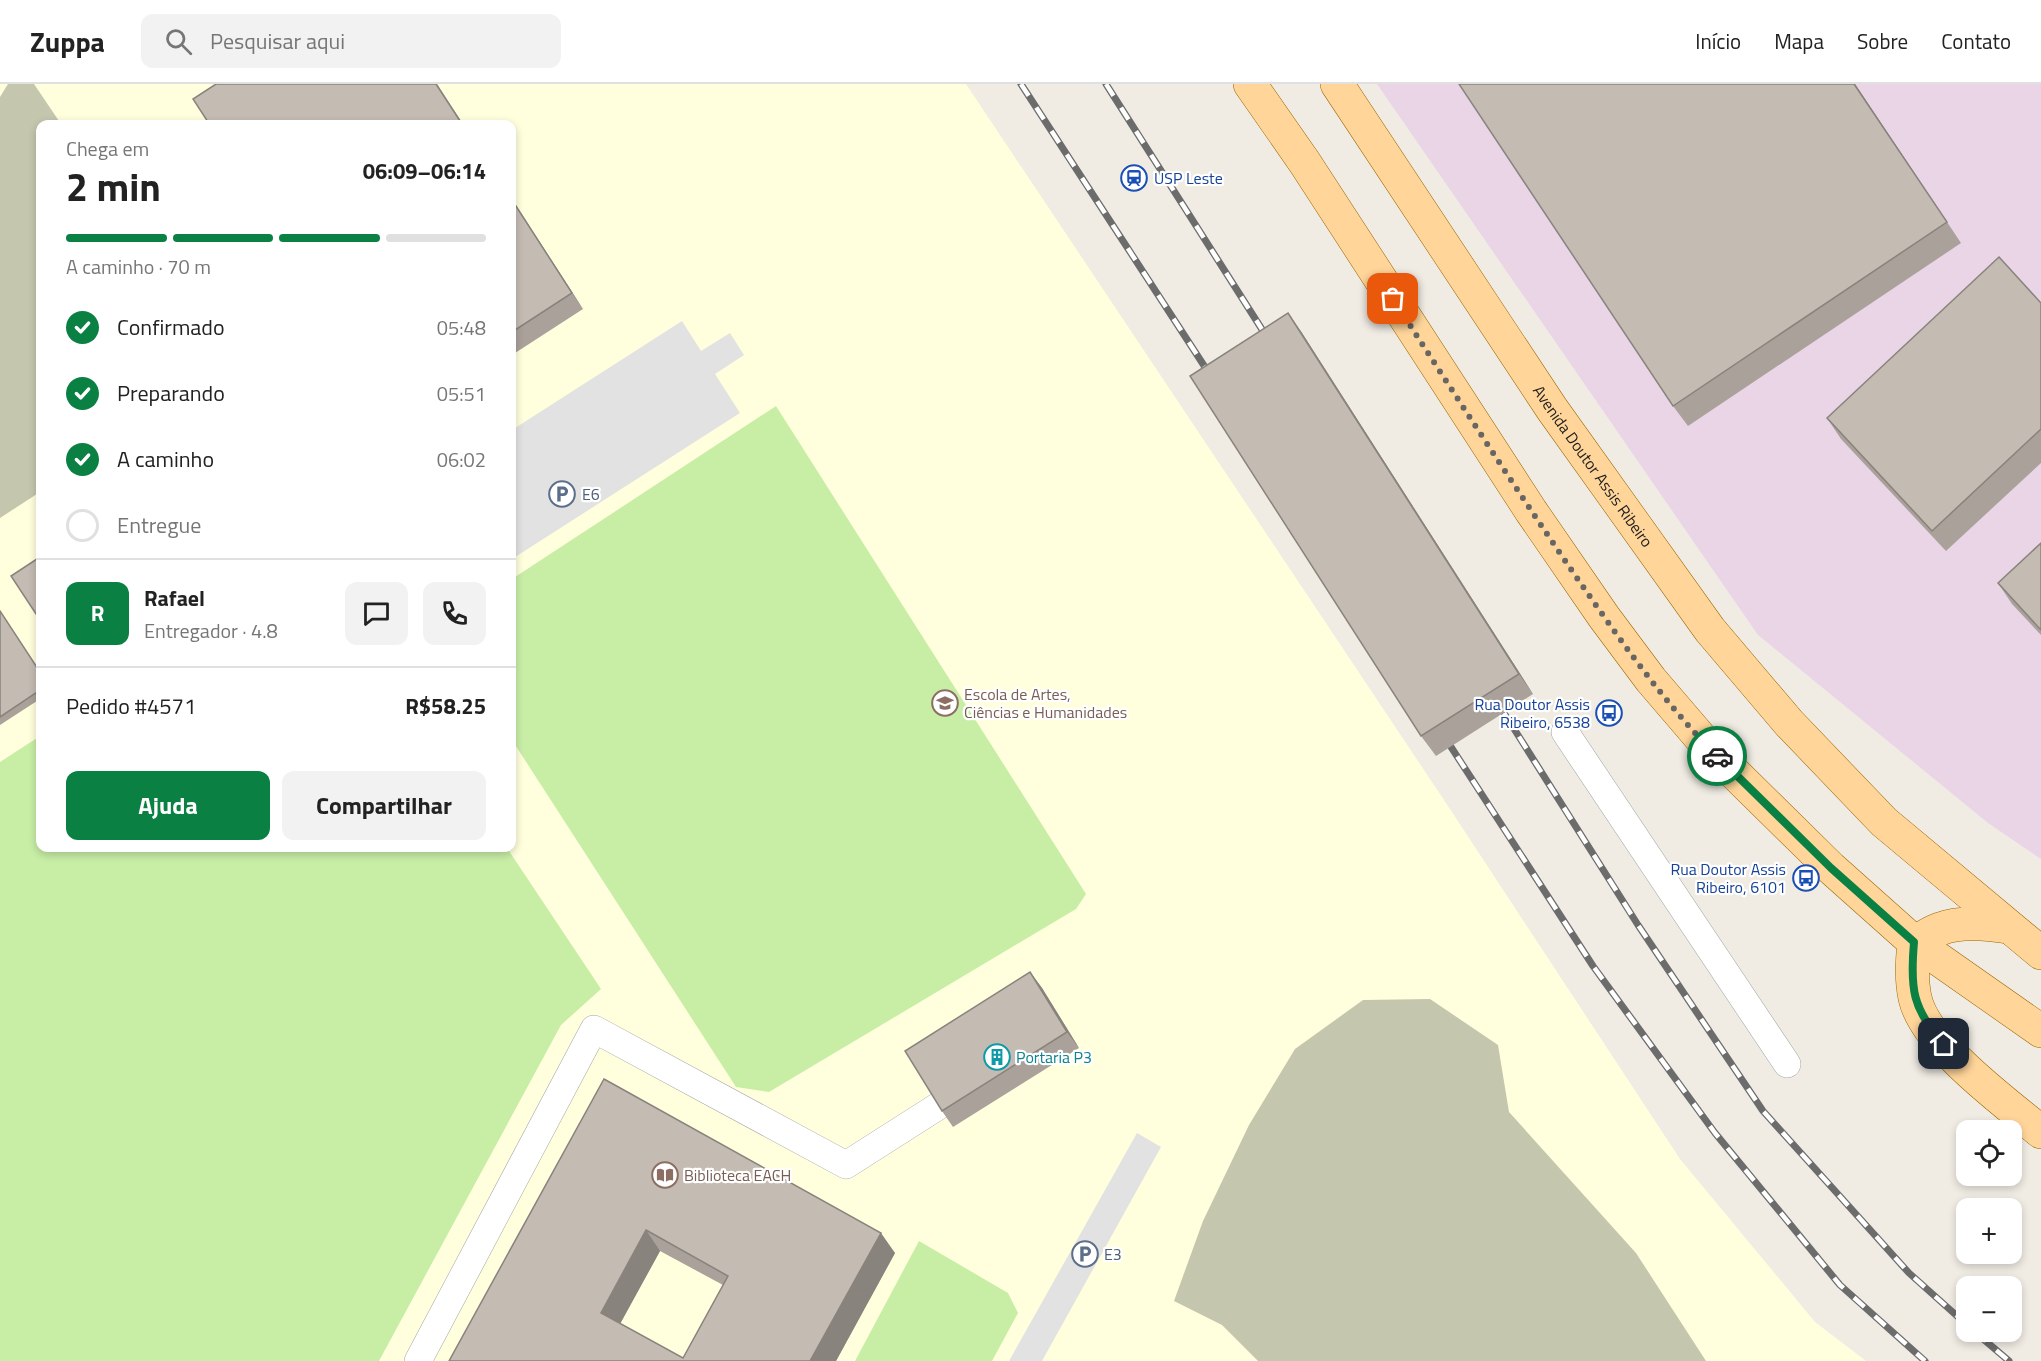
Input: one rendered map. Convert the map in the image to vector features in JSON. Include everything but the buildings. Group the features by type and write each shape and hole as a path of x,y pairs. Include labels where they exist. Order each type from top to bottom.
{"main road":[{"path":"1250,84 1305,164 1531,512 1651,680 1719,758 1831,868 1914,942 2041,1031"},
{"name":"Avenida Doutor Assis Ribeiro","path":"1337,84 1552,409 1710,630 1789,723 1884,822 2008,927"},
{"path":"1914,942 1940,929 1978,924 2008,927 2041,953"},
{"path":"1914,942 1911,974 1915,1000 1928,1027 1975,1079 2041,1132"}],"street":[{"path":"1565,732 1787,1064"},
{"path":"418,1361 594,1029 846,1165 940,1105"}],"shaded area":[{"name":"Escola de Artes, Ciências e Humanidades","path":"0,84 966,84 1442,797 1680,1159 1815,1322 1866,1361 0,1361"},
{"path":"8,84 34,84 58,120 36,120 36,495 0,518 0,97"},
{"path":"1377,84 2041,84 2041,859 1988,823 1758,635"},
{"name":"E6","path":"682,321 701,351 730,333 744,355 715,374 740,413 516,556 516,427"},
{"path":"1430,999 1498,1045 1509,1112 1636,1253 1706,1361 1258,1361 1222,1325 1174,1301 1203,1221 1249,1125 1295,1049 1363,1000"},
{"name":"E3","path":"1137,1133 1161,1147 1042,1361 1009,1361"}],"green space":[{"path":"776,406 1086,894 1076,909 769,1092 736,1087 516,746 516,576"},
{"path":"36,739 36,852 510,852 601,989 561,1025 379,1361 0,1361 0,762"},
{"path":"919,1241 1008,1293 1018,1313 992,1361 855,1361"}],"railway":[{"path":"1021,84 1214,381"},
{"path":"1106,84 1270,342"},
{"path":"1504,713 1638,925 1763,1111 1909,1273 1956,1315"},
{"path":"1442,733 1593,966 1715,1133 1840,1285 1925,1361"},
{"path":"1987,1342 2009,1361"}],"way so far":[{"path":"1393,299 1531,512 1604,617 1651,680 1717,756"}],"place":[{"name":"USP Leste","path":"1134,178"},
{"name":"E6","path":"562,494"},
{"name":"Escola de Artes, Ciências e Humanidades","path":"945,703"},
{"name":"Rua Doutor Assis Ribeiro, 6538","path":"1609,713"},
{"name":"Rua Doutor Assis Ribeiro, 6101","path":"1806,878"},
{"name":"Portaria P3","path":"997,1057"},
{"name":"Biblioteca EACH","path":"665,1175"},
{"name":"E3","path":"1085,1254"}],"route":[{"path":"1717,756 1831,868 1914,942 1911,974 1915,1000 1928,1027 1944,1044"}]}
